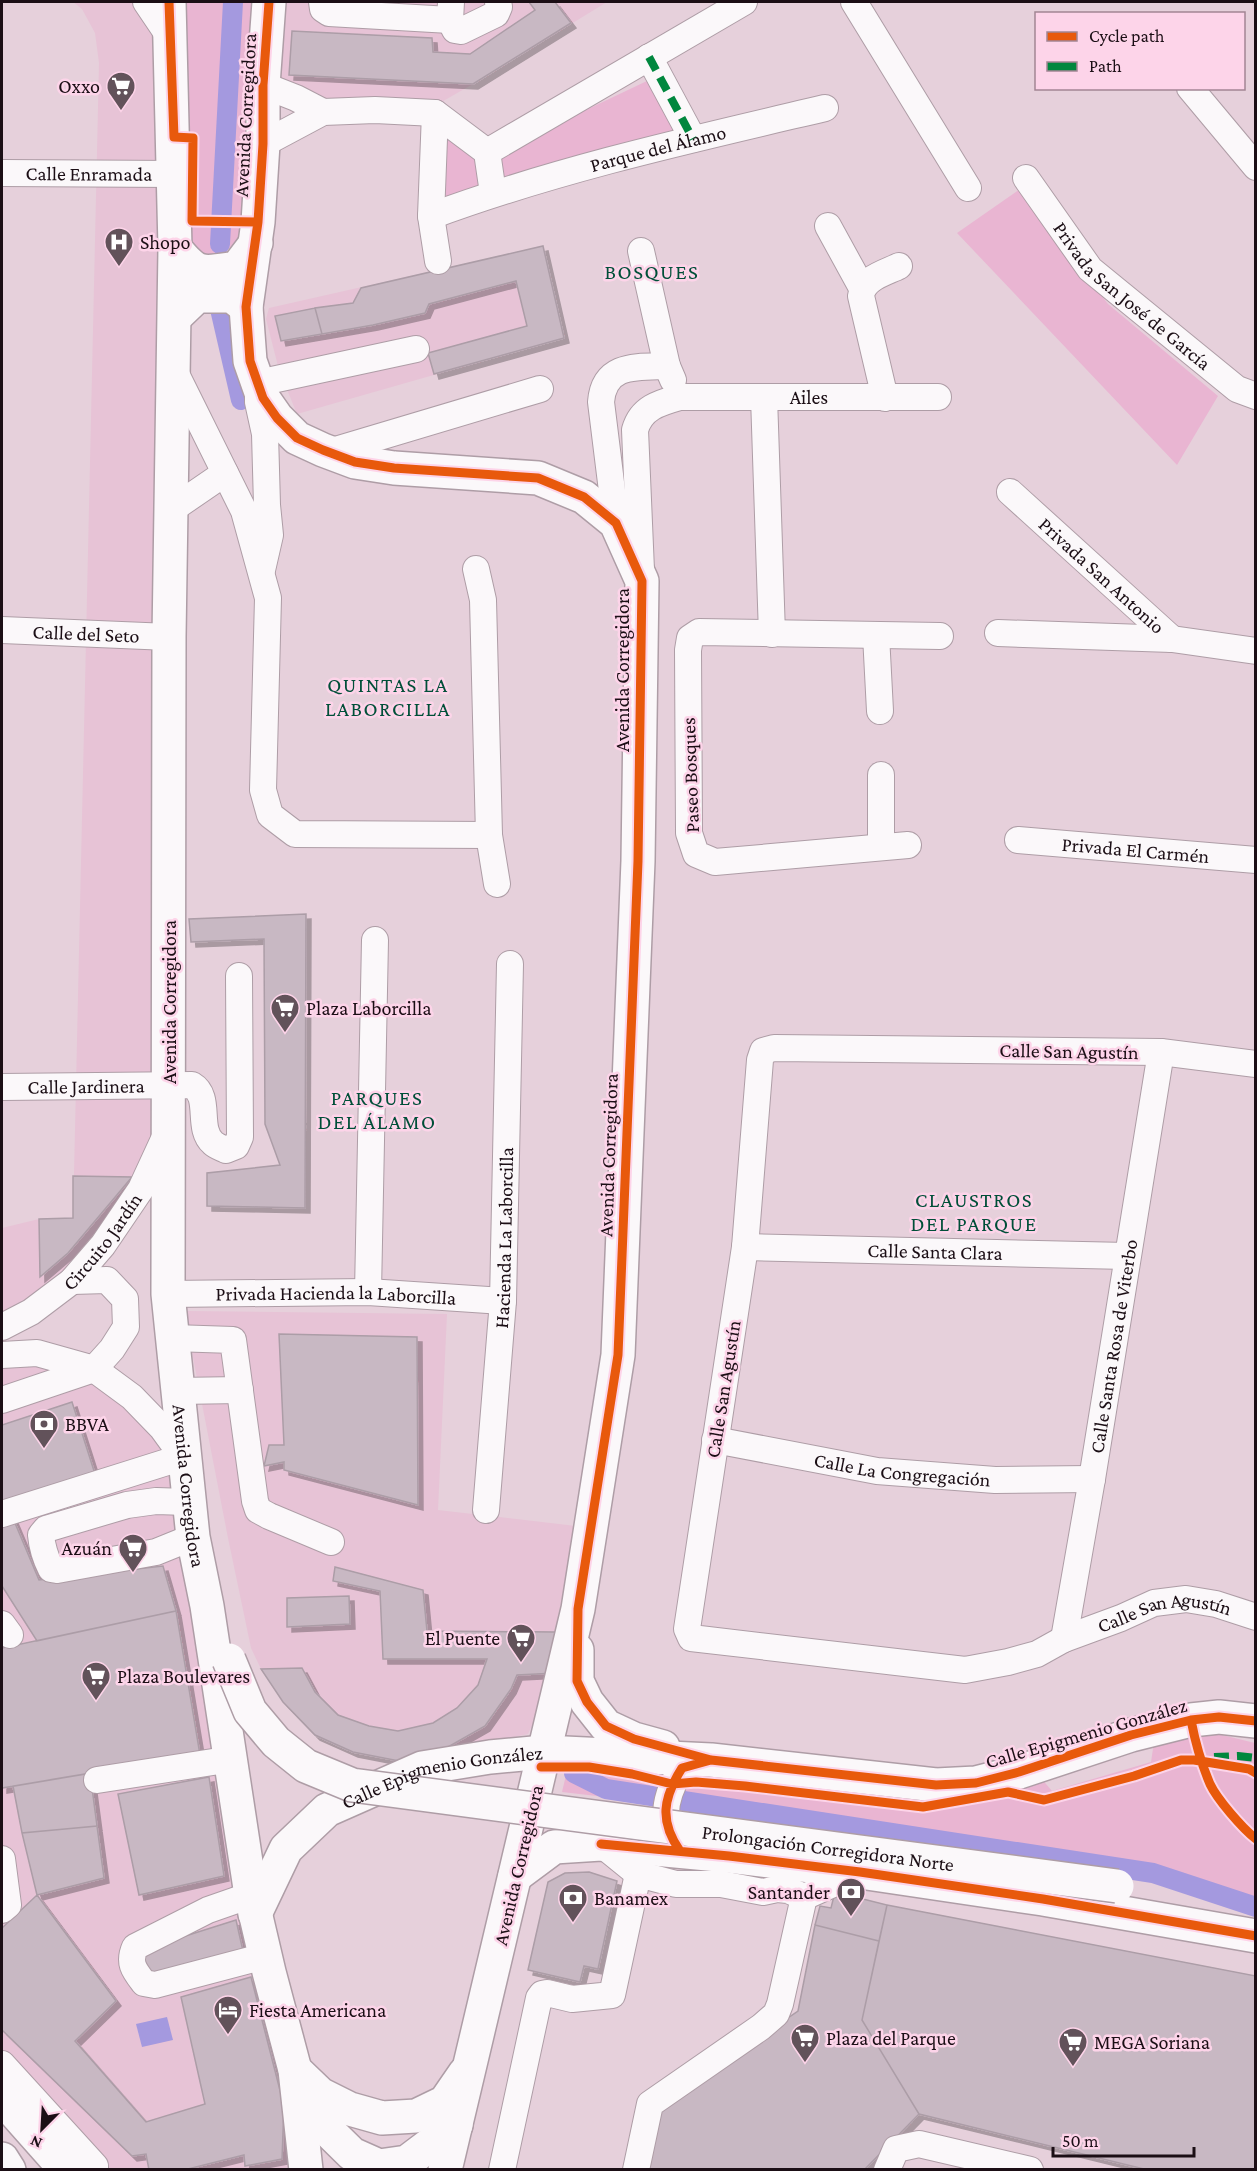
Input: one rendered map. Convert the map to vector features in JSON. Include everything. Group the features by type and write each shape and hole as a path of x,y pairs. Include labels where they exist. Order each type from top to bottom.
{"main road":[{"name":"Avenida Corregidora","path":"169,2 175,174 175,372 169,637 168,1294 192,1537 207,1606 253,1904 297,2086 310,2165"},
{"name":"Avenida Corregidora","path":"269,2 256,243 246,308 250,361 263,398 277,418 297,438 355,462 394,468 538,478 584,496 616,523 642,581 638,861 618,1355 578,1609 445,2169"},
{"path":"175,248 190,267 205,273 237,268 256,243"},
{"path":"175,317 197,296 232,296 246,308"},
{"path":"578,1609 577,1681 587,1701 606,1726 634,1739 711,1760"},
{"name":"Prolongación Corregidora Norte","path":"229,1660 250,1711 276,1742 306,1767 352,1785 1117,1886 1256,1931"},
{"name":"Calle Epigmenio González","path":"253,1904 286,1849 327,1810 422,1768 490,1757 544,1752 711,1760 936,1785 976,1783 1019,1772 1131,1735 1191,1720 1218,1716 1256,1721"},
{"path":"515,1876 554,1847 601,1844 680,1851 725,1870 762,1859 1043,1899 1256,1936"},
{"path":"297,2086 320,2094 350,2109 382,2118 416,2116 445,2102 469,2067"},
{"path":"297,2086 352,2154 379,2166 407,2162 456,2125"},
{"path":"2,2098 66,2169"},
{"path":"2,2159 9,2169"}],"street":[{"path":"146,2 171,39"},
{"path":"322,2 323,9 329,13 451,11 455,30 461,31 496,14 499,7 498,2"},
{"path":"487,152 744,2"},
{"path":"854,2 968,188"},
{"path":"649,57 693,139"},
{"path":"263,85 323,112"},
{"path":"1192,90 1256,167"},
{"name":"Parque del Álamo","path":"431,216 493,193 693,139 825,108"},
{"path":"263,144 323,112 375,110 435,113 487,152 493,193"},
{"path":"435,113 431,216 438,261"},
{"name":"Calle Enramada","path":"2,173 175,174"},
{"name":"Privada San José de García","path":"1026,178 1090,269 1237,389 1256,396"},
{"path":"828,226 862,288"},
{"path":"641,251 667,366 680,397"},
{"path":"885,398 861,296 862,288 867,282 899,266"},
{"path":"261,573 270,535 265,434 258,402 258,383 416,349"},
{"path":"616,523 601,402 602,389 608,378 620,370 667,366"},
{"path":"175,372 244,511 268,598 263,790 270,815 295,834 489,835"},
{"path":"329,452 540,389"},
{"name":"Ailes","path":"642,581 635,430 638,419 644,411 680,397 938,397"},
{"path":"764,397 772,634"},
{"path":"394,468 397,432"},
{"path":"171,510 225,473"},
{"path":"611,487 638,493"},
{"name":"Privada San Antonio","path":"1010,492 1172,639"},
{"path":"476,569 483,600 489,835 497,884"},
{"name":"Calle del Seto","path":"2,630 169,637"},
{"name":"Paseo Bosques","path":"908,845 715,862 696,854 689,833 688,650 690,638 699,632 940,636"},
{"name":"Privada San Antonio","path":"998,633 1172,639"},
{"path":"876,635 880,711"},
{"path":"1172,639 1256,651"},
{"path":"881,775 881,847"},
{"name":"Privada El Carmén","path":"1018,840 1256,860"},
{"path":"368,1292 375,940"},
{"name":"Hacienda La Laborcilla","path":"486,1510 503,1301 510,964"},
{"name":"Calle Jardinera","path":"2,1086 192,1085 198,1089 201,1097 207,1135 214,1144 226,1150 236,1146 240,1137 239,975"},
{"name":"Calle San Agustín","path":"1254,1609 1186,1599 1154,1603 1064,1640 1037,1654 965,1670 691,1638 687,1629 745,1247 760,1060 763,1051 774,1048 1161,1052 1256,1064"},
{"name":"Calle Santa Rosa de Viterbo","path":"1064,1640 1161,1052"},
{"name":"Circuito Jardín","path":"2,1327 31,1312 72,1281 103,1245 141,1189 169,1129"},
{"name":"Calle Santa Clara","path":"745,1247 1127,1256"},
{"path":"2,1400 94,1370 112,1349 126,1326 125,1299 107,1280 72,1281"},
{"name":"Privada Hacienda la Laborcilla","path":"168,1294 368,1292 503,1301"},
{"path":"173,1338 233,1340 258,1510 331,1542"},
{"path":"2,1355 37,1353 94,1370 110,1379 132,1397 162,1428 183,1457 2,1514"},
{"path":"177,1391 240,1390"},
{"name":"Calle La Congregación","path":"715,1440 878,1471 995,1480 1092,1479"},
{"path":"187,1502 156,1501 127,1505 46,1529 41,1535 49,1565 51,1569 57,1570 156,1552 192,1537"},
{"name":"Prolongación Corregidora Norte","path":"207,1606 229,1660"},
{"path":"97,1780 232,1759"},
{"path":"676,1884 680,1851 669,1835 665,1816 669,1796 682,1768 711,1760"},
{"path":"601,1844 638,1874 676,1884 725,1870 763,1892 777,1889 788,1890 804,1897 860,1872"},
{"path":"2,1859 8,1905 2,1910"},
{"path":"762,1859 763,1892"},
{"path":"502,2169 539,1998 542,1994 547,1993 572,1999 612,1995 638,1874"},
{"path":"636,2169 650,2104 761,2027 776,2014 804,1897"},
{"path":"253,1904 200,1914 135,1947 131,1956 132,1967 144,1983 155,1985 265,1956"},
{"path":"2,2064 95,2166 95,2169"},
{"path":"887,2169 896,2148 920,2144 1030,2169"}],"shaded area":[{"path":"73,2 146,2 171,39 169,1129 103,1245 2,1327 2,1228 39,1219 73,1218 99,63 95,33 82,9"},
{"path":"186,2 258,2 241,241 209,261 184,242"},
{"path":"282,2 607,2 438,104 318,99 279,83"},
{"path":"649,80 678,137 435,204 442,130 485,158"},
{"path":"1020,189 1108,304 1218,396 1177,465 957,233"},
{"path":"543,246 564,338 297,414 279,370 266,319 269,308"},
{"path":"184,1311 447,1314 438,1510 576,1526 555,1632 556,1673 528,1734 399,1761 353,1752 315,1735 283,1702 261,1669 251,1648"},
{"path":"2,1355 94,1369 162,1428 306,2169 66,2169 2,2098"},
{"path":"1218,1734 1255,1743 1255,1913 1189,1895 1155,1873 867,1827 562,1792 570,1758 733,1772 883,1797 966,1794 1040,1777 1052,1791 1151,1762 1154,1742"},
{"path":"167,2017 173,2040 142,2047 136,2024"}],"building":[{"path":"529,2 555,2 571,23 473,84 289,75 292,31 432,38 433,52 470,54 535,10"},
{"path":"543,246 564,338 434,374 428,353 527,326 516,281 429,304 425,313 322,334 315,308 353,303 361,288"},
{"path":"315,308 322,334 281,341 275,316"},
{"name":"Plaza Laborcilla","path":"306,914 305,1208 207,1206 207,1173 280,1165 265,1124 264,939 191,942 189,919"},
{"path":"73,1176 132,1177 68,1253 40,1277 39,1219 73,1218"},
{"path":"279,1334 417,1337 418,1505 284,1470 284,1462 264,1466 269,1445 284,1445"},
{"name":"BBVA","path":"72,1402 95,1474 2,1505 2,1425"},
{"name":"Azuán","path":"12,1516 39,1580 163,1566 176,1611 37,1641 2,1586 2,1520"},
{"name":"El Puente","path":"335,1567 423,1590 427,1631 555,1632 556,1673 517,1675 511,1689 485,1726 441,1751 399,1761 353,1752 315,1735 283,1702 261,1669 302,1668 315,1692 338,1715 369,1726 398,1731 433,1723 457,1708 478,1685 487,1659 383,1659 380,1591 333,1581"},
{"path":"349,1596 350,1624 287,1627 287,1598"},
{"name":"Plaza Boulevares","path":"176,1611 200,1755 2,1788 2,1648"},
{"path":"90,1773 97,1826 22,1833 13,1786"},
{"path":"209,1777 224,1876 139,1895 118,1794"},
{"path":"97,1826 104,1878 37,1895 22,1833"},
{"name":"Banamex","path":"589,1872 617,1881 598,1969 584,1966 580,1982 528,1970 548,1882 565,1873"},
{"name":"Santander","path":"835,1892 887,1905 879,1941 815,1925 820,1906 831,1908"},
{"name":"Fiesta Americana","path":"37,1895 116,2001 75,2041 146,2122 205,2104 181,1997 251,1977 284,2106 282,2159 245,2166 244,2155 184,2170 149,2170 146,2154 132,2156 2,2030 2,1928"},
{"name":"MEGA Soriana","path":"887,1905 1256,1976 1256,2170 1148,2170 919,2114 862,2020"},
{"path":"236,1920 243,1951 144,1977 141,1950"},
{"name":"Plaza del Parque","path":"815,1925 879,1941 862,2020 919,2114 864,2170 645,2170 659,2106 798,2011"}],"waterway":[{"path":"220,244 233,2"},
{"path":"220,309 241,400"},
{"path":"574,1773 606,1789 1153,1873 1256,1907"}],"marked path":[{"path":"649,57 693,139"},
{"path":"1214,1757 1256,1758"}],"cycle path":[{"path":"169,2 174,137 193,138 192,221 258,222"},
{"path":"269,2 263,85 263,144 258,222 246,307 250,361 263,398 277,418 297,438 355,462 394,468 538,478 584,497 616,523 642,581 638,861 618,1355 578,1609 577,1681 587,1702 606,1726 634,1739 711,1760 936,1785 976,1783 1019,1772 1131,1735 1191,1720 1219,1717 1256,1721"},
{"path":"1191,1720 1210,1784 1230,1813 1256,1839"},
{"path":"680,1851 673,1840 666,1819 667,1800 682,1768 711,1760"},
{"path":"541,1767 589,1767 672,1784 696,1782 745,1786 923,1807 1008,1792 1044,1800 1134,1776 1181,1760 1249,1769 1256,1773"},
{"path":"601,1844 729,1856 860,1872 1043,1899 1256,1936"}],"place":[{"name":"Oxxo","path":"121,112"},
{"name":"Shopo","path":"119,268"},
{"name":"Plaza Laborcilla","path":"285,1034"},
{"name":"BBVA","path":"44,1450"},
{"name":"Azuán","path":"133,1574"},
{"name":"El Puente","path":"521,1664"},
{"name":"Plaza Boulevares","path":"96,1702"},
{"name":"Santander","path":"851,1918"},
{"name":"Banamex","path":"573,1924"},
{"name":"Fiesta Americana","path":"228,2036"},
{"name":"Plaza del Parque","path":"805,2064"},
{"name":"MEGA Soriana","path":"1073,2068"}],"district":[{"name":"BOSQUES","path":"652,272"},
{"name":"QUINTAS LA LABORCILLA","path":"388,697"},
{"name":"PARQUES DEL ÁLAMO","path":"377,1110"},
{"name":"CLAUSTROS DEL PARQUE","path":"974,1212"}]}
